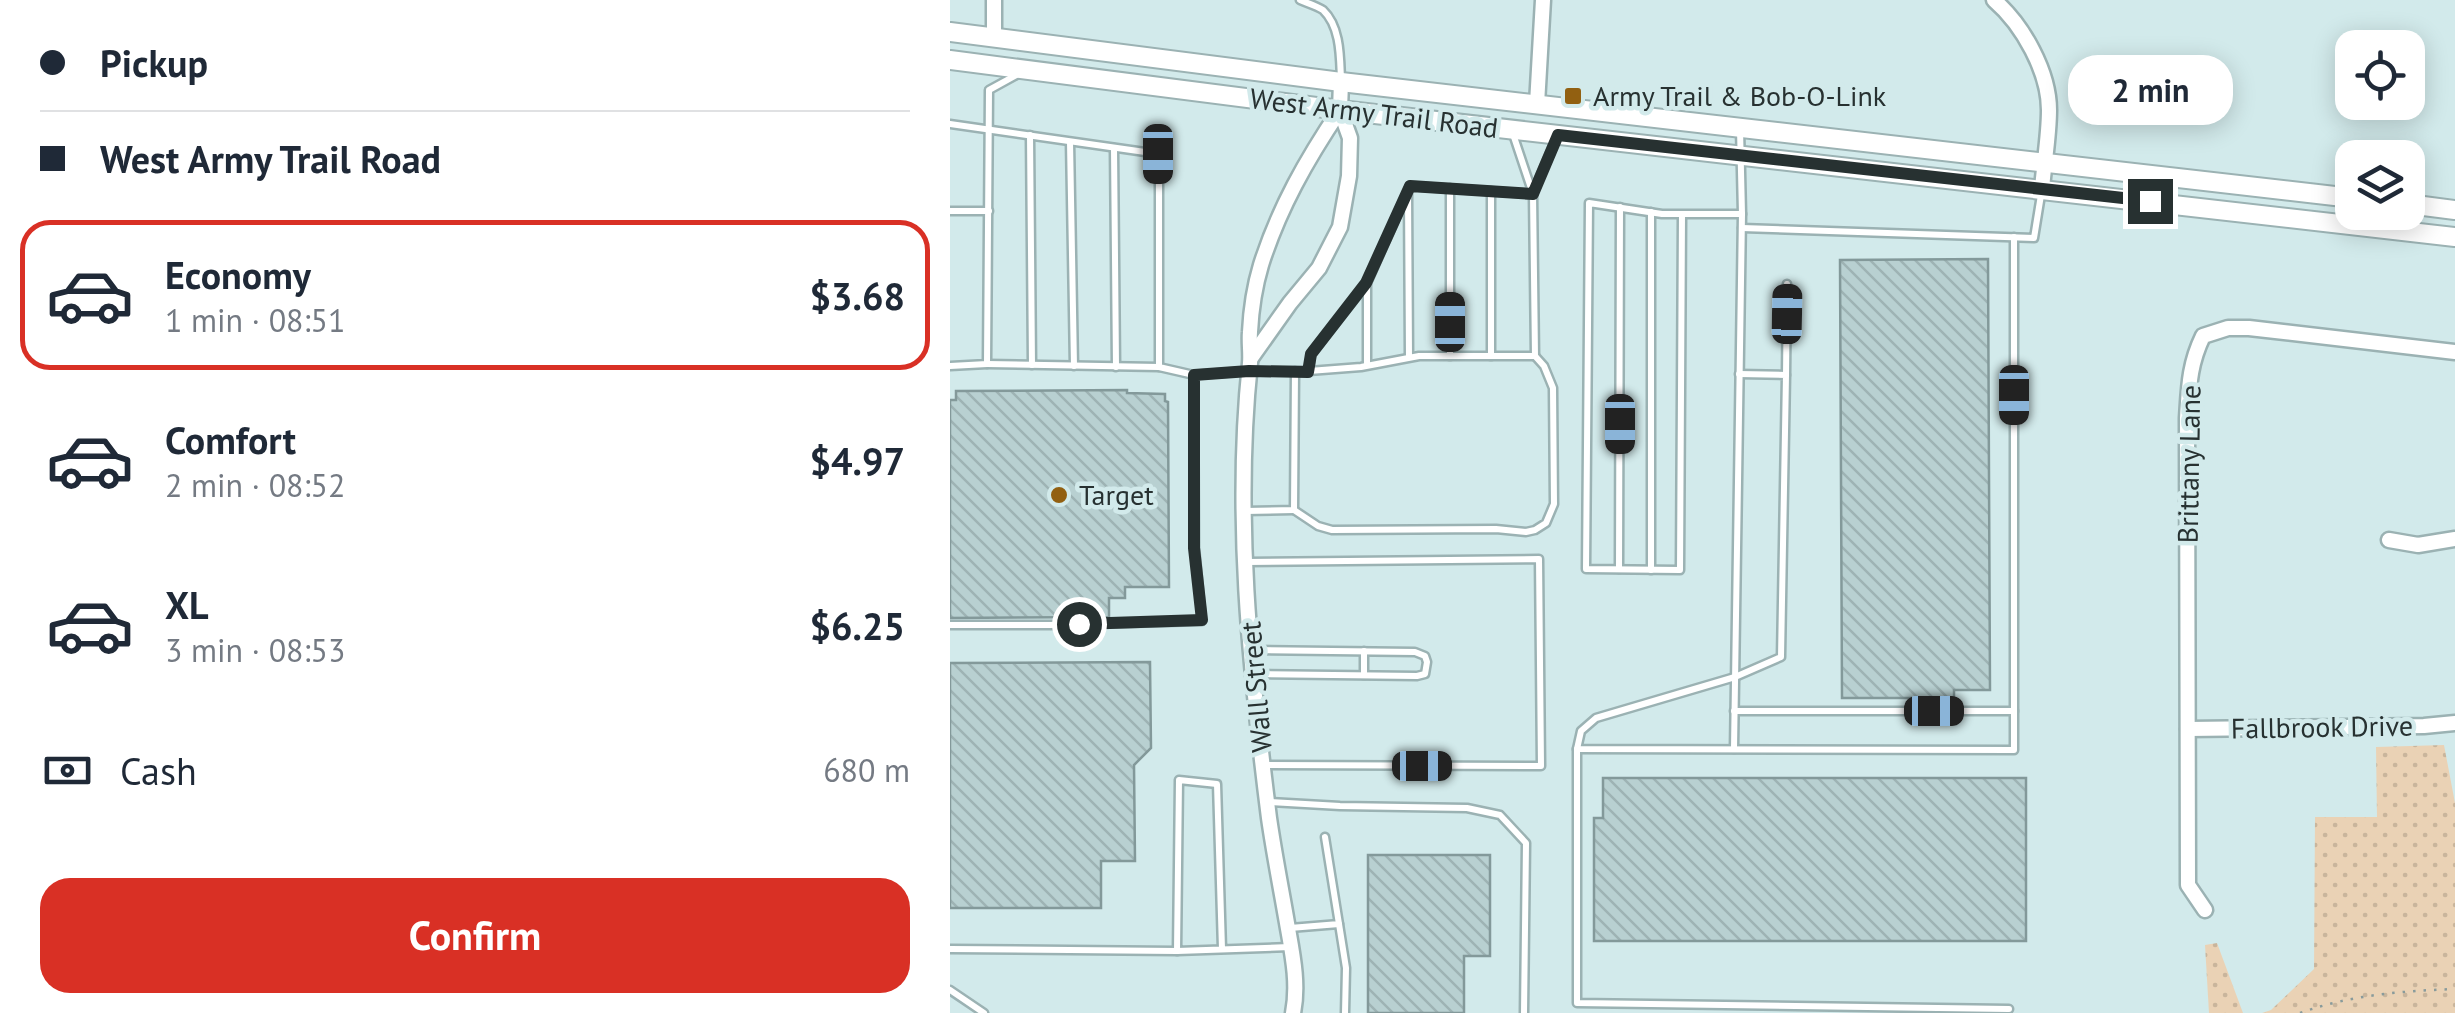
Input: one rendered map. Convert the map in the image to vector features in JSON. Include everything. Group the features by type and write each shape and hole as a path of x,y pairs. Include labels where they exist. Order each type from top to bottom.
{"main road":[{"name":"West Army Trail Road","path":"950,32 1341,82 2335,196"},
{"name":"West Army Trail Road","path":"950,60 1340,110 2455,237"},
{"path":"2425,206 2455,210"}],"street":[{"path":"994,0 994,38"},
{"path":"1538,104 1543,0"},
{"path":"1994,0 2026,40 2044,77 2050,108 2042,188"},
{"path":"1250,364 1290,303 1320,268 1340,227 1349,176 1350,138 1340,110 1341,82"},
{"name":"Wall Street","path":"1293,1013 1296,992 1292,947 1262,765 1251,650 1244,416 1250,330 1260,268 1283,205 1340,110"},
{"name":"Brittany Lane","path":"2188,729 2187,418 2193,356 2203,336 2228,328 2249,328 2455,352"},
{"path":"2389,540 2418,546 2455,540"},
{"name":"Fallbrook Drive","path":"2188,729 2455,723"},
{"path":"2188,729 2188,886 2205,910"}],"lane":[{"path":"1300,0 1322,9 1334,26 1341,82"},
{"path":"988,364 989,90 1025,70"},
{"path":"950,124 1158,154 1159,368"},
{"path":"1734,749 1740,128"},
{"path":"1244,511 1294,510 1332,530 1526,532 1546,523 1554,504 1552,388 1544,366 1535,356 1533,194 1511,130"},
{"path":"1030,135 1032,365"},
{"path":"1533,194 1558,135"},
{"path":"1070,142 1074,366"},
{"path":"1114,148 1116,367"},
{"path":"1308,372 1311,354 1367,281 1410,186 1533,194"},
{"path":"1450,188 1450,356"},
{"path":"1742,228 2034,238 2042,188"},
{"path":"1408,190 1409,357"},
{"path":"1491,191 1492,356"},
{"path":"1682,215 1680,570 1586,569 1589,202 1682,215 1742,214"},
{"path":"1619,570 1620,207"},
{"path":"950,211 989,211"},
{"path":"1652,212 1652,570"},
{"path":"1576,749 2014,750 2014,238"},
{"path":"1367,281 1368,366"},
{"path":"1787,284 1781,657 1735,677 1596,718 1581,731 1576,749 1577,1003 2009,1008"},
{"path":"950,366 1159,368 1194,375 1250,364 1308,372 1409,357 1535,356"},
{"path":"1294,510 1295,371"},
{"path":"1740,374 1786,375"},
{"path":"950,625 1202,620 1194,548 1194,375"},
{"path":"1246,562 1539,559 1542,766 1262,765"},
{"path":"1251,650 1415,652 1425,656 1427,662 1425,674 1416,676 1253,674"},
{"path":"1364,651 1364,676"},
{"path":"1734,711 2014,710"},
{"path":"1176,951 1180,780 1217,784 1222,949"},
{"path":"1268,802 1467,808 1500,814 1526,844 1524,1013"},
{"path":"1325,837 1346,968 1345,1013"},
{"path":"1288,928 1340,924"},
{"path":"950,949 1176,951 1292,947"},
{"path":"950,990 984,1013"}],"path":[{"path":"2300,1013 2385,993 2455,989"}],"shaded area":[{"path":"2444,745 2455,803 2455,1013 2262,1013 2271,1010 2314,969 2315,817 2377,817 2376,747"},
{"path":"2217,943 2243,1013 2209,1013 2205,945"}],"building":[{"path":"1988,259 1990,690 1954,690 1954,698 1842,698 1840,260"},
{"name":"Target","path":"1127,390 1165,394 1168,402 1169,587 1125,587 1125,598 1109,598 1109,617 950,618 950,400 956,400 956,391"},
{"path":"1150,662 1151,748 1134,765 1135,861 1101,861 1101,908 950,908 950,663"},
{"path":"1603,778 2026,778 2026,941 1594,941 1594,818 1603,818"},
{"path":"1368,855 1490,855 1490,956 1464,956 1464,1013 1368,1013"}],"place":[{"name":"Army Trail & Bob-O-Link","path":"1573,96"},
{"name":"Target","path":"1059,495"}],"route":[{"path":"1079,624 1202,620 1194,548 1194,375 1308,372 1311,354 1366,283 1410,186 1533,194 1558,135 2150,201"}]}
